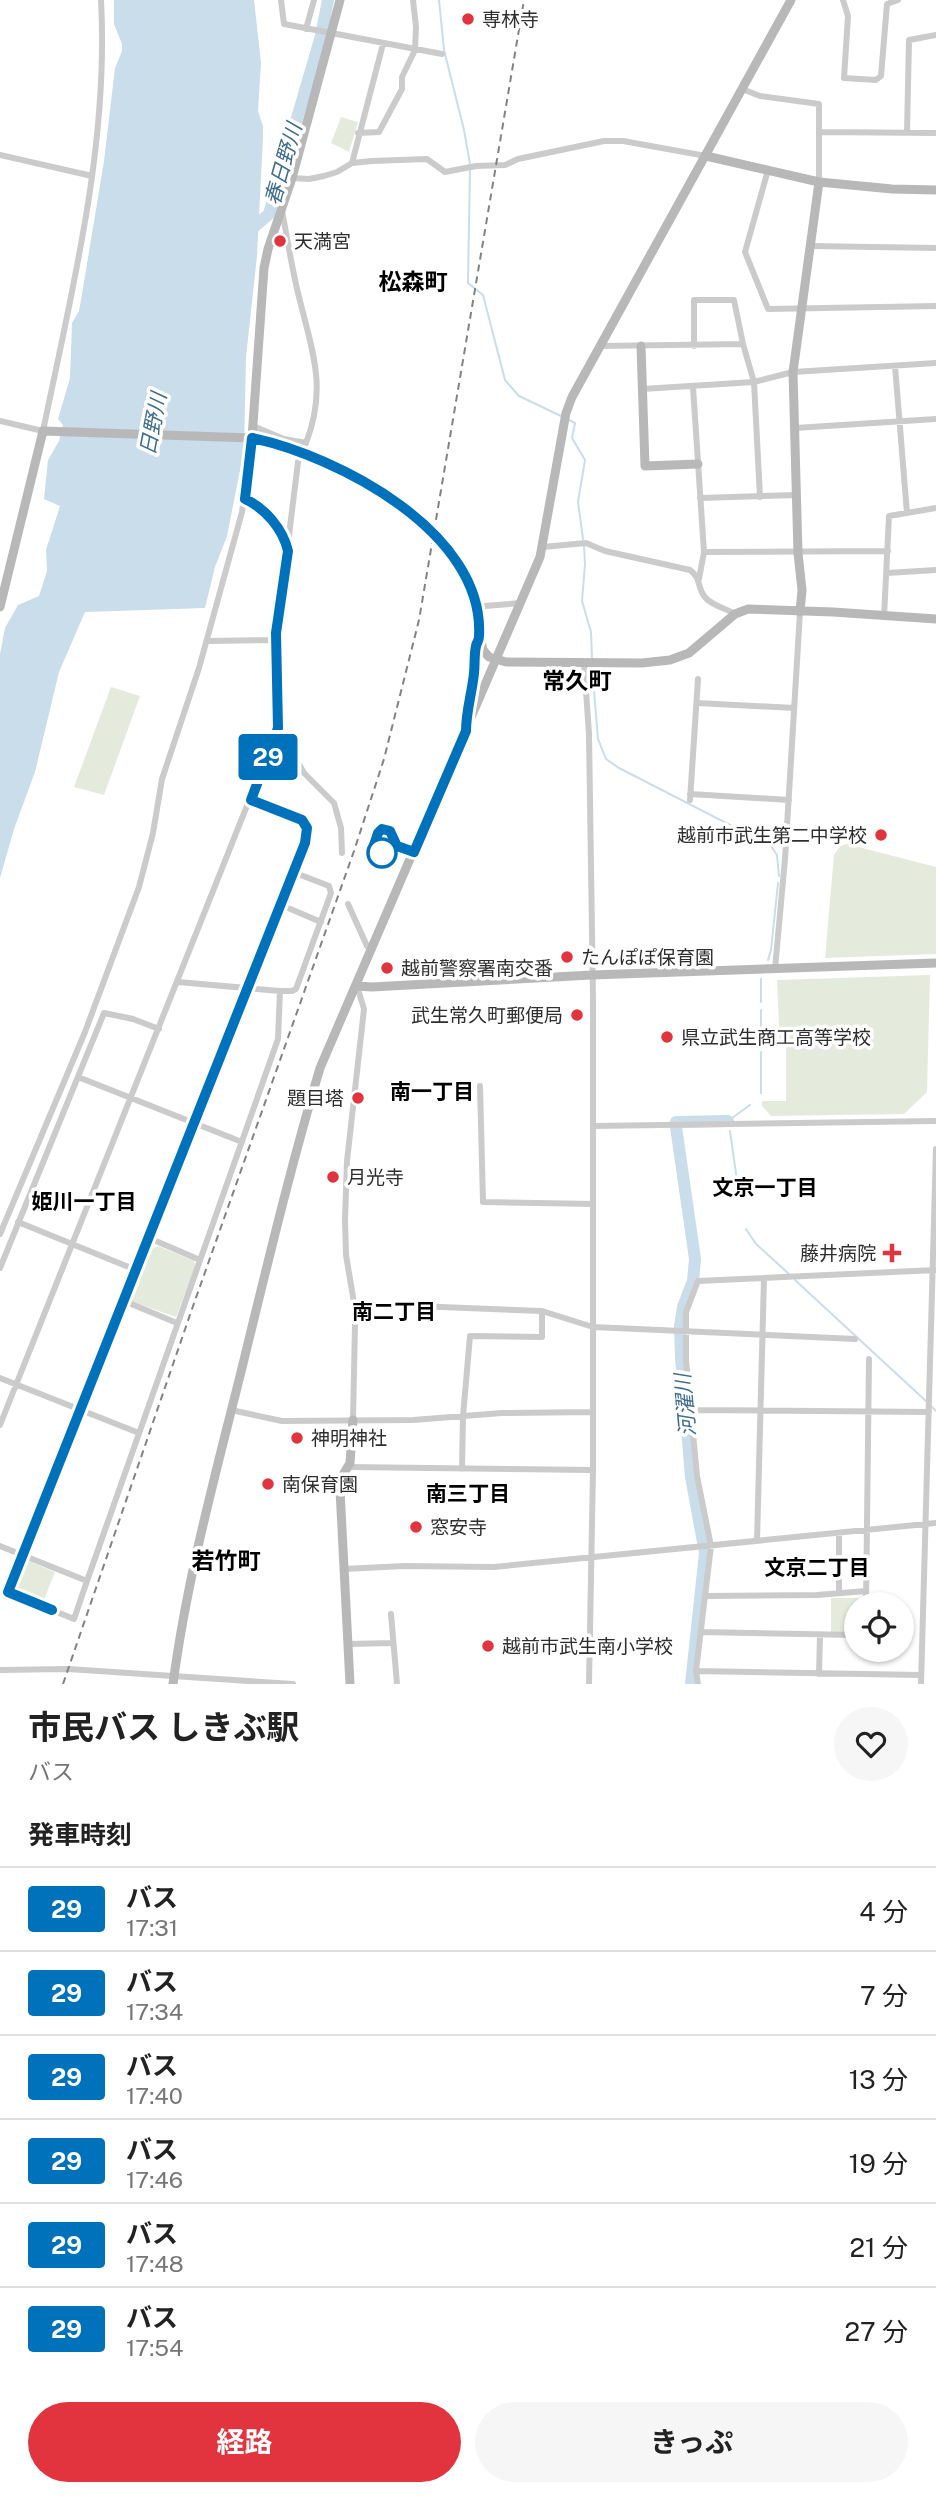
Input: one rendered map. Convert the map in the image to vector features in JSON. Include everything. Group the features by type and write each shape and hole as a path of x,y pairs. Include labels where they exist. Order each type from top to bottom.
{"street":[{"path":"0,607 43,430 92,176 103,65 101,0"},
{"path":"281,0 284,24 442,54"},
{"path":"310,29 314,0"},
{"path":"0,1234 85,1032 128,919 150,850 162,779 207,640 245,499 264,268 292,178 340,0"},
{"path":"358,133 379,132 402,89 402,77 415,50 413,0"},
{"path":"174,1680 190,1577 304,1122 320,1068 543,547 572,397 791,0"},
{"path":"843,0 848,16 844,78 876,80 881,76 887,4 898,0"},
{"path":"907,132 909,40 936,35"},
{"path":"352,163 383,44"},
{"path":"742,89 760,96 819,104 819,182 793,372 798,553 802,580 789,800 775,969"},
{"path":"820,132 936,133"},
{"path":"292,178 324,176 352,163 428,159 446,172 505,164 604,141 624,141 706,156 819,182 936,190"},
{"path":"0,155 92,176"},
{"path":"768,170 745,252 768,309 936,306"},
{"path":"253,426 284,439 306,443 315,411 316,357 300,302 281,209"},
{"path":"810,246 936,248"},
{"path":"694,346 694,300 734,300 754,382 760,496"},
{"path":"599,346 743,344"},
{"path":"640,346 645,466 698,464"},
{"path":"642,389 754,382 793,372 936,363"},
{"path":"895,366 907,513"},
{"path":"693,387 704,552 699,579 706,600 735,614"},
{"path":"795,428 936,419"},
{"path":"0,421 43,430 249,438 296,451 373,487 414,515 454,557 469,585 485,654 496,661 642,663 670,660 689,653 735,614 748,609 936,619"},
{"path":"0,1425 278,728 277,639 298,462"},
{"path":"700,498 797,495"},
{"path":"245,499 256,504 278,528 285,538 288,551"},
{"path":"884,617 889,516 936,508"},
{"path":"543,547 586,542 605,551 690,570 699,579"},
{"path":"704,552 888,551"},
{"path":"887,573 936,569"},
{"path":"485,606 521,603"},
{"path":"466,731 479,637"},
{"path":"207,640 277,639"},
{"path":"589,1684 593,1470 590,662"},
{"path":"698,680 690,797 789,800"},
{"path":"697,703 794,708"},
{"path":"278,728 304,773 334,803 341,828 342,853"},
{"path":"251,800 306,823 305,843 8,1592 74,1619 278,1039 280,991"},
{"path":"397,846 414,852"},
{"path":"178,982 280,991 296,989 331,893 329,886 293,872"},
{"path":"348,904 367,946 373,949"},
{"path":"281,905 321,922"},
{"path":"357,986 936,963"},
{"path":"350,1684 340,1484 348,1467 352,1420 355,1325 344,1237 347,1161 364,1009 357,986"},
{"path":"0,1268 104,1013 133,1019 159,1029"},
{"path":"78,1077 242,1142"},
{"path":"480,1086 483,1202 593,1204"},
{"path":"593,1126 936,1121"},
{"path":"921,1684 932,1412 936,1149"},
{"path":"18,1222 136,1269"},
{"path":"149,1238 200,1260"},
{"path":"698,1684 696,1671 711,1546 697,1476 685,1331 686,1312 698,1281 935,1270"},
{"path":"757,1541 764,1278"},
{"path":"124,1301 177,1323"},
{"path":"416,1306 542,1311 593,1327 855,1339"},
{"path":"462,1469 463,1416 470,1336 542,1337 542,1311"},
{"path":"706,1596 866,1591 869,1359"},
{"path":"0,1378 139,1433"},
{"path":"231,1410 275,1420 404,1420 509,1412 593,1412"},
{"path":"690,1410 932,1412"},
{"path":"348,1467 593,1470"},
{"path":"344,1569 404,1566 481,1568 936,1523"},
{"path":"839,1533 839,1593"},
{"path":"0,1546 87,1581"},
{"path":"391,1614 397,1684"},
{"path":"701,1632 844,1635"},
{"path":"819,1674 820,1635"},
{"path":"349,1644 393,1643"},
{"path":"0,1670 68,1670 174,1680 293,1684"},
{"path":"696,1671 921,1675"},
{"path":"867,1675 867,1684"}],"green space":[{"path":"341,117 358,122 349,152 331,143"},
{"path":"111,687 140,696 104,795 74,787"},
{"path":"847,844 936,867 936,954 825,958 834,855 840,846"},
{"path":"930,975 927,1092 904,1114 771,1116 762,1106 762,1101 786,1101 786,1046 780,1045 777,980"},
{"path":"158,1246 194,1261 196,1265 176,1317 133,1302 129,1298 147,1251"},
{"path":"26,1560 55,1572 43,1602 15,1592 13,1587"},
{"path":"831,1598 844,1598 844,1632 831,1632"}],"water":[{"name":"日野川","path":"114,0 254,0 261,63 258,111 263,137 257,256 246,357 244,450 227,536 215,567 205,608 85,612 59,672 35,772 0,878 0,654 5,628 18,605 39,596 47,571 46,550 60,506 44,499 48,460 59,441 63,425 58,419 70,378 72,323 79,311 104,161 115,68 122,51 114,24"}],"waterway":[{"name":"春日野川","path":"246,234 269,214 321,36 328,0"},
{"path":"439,0 444,50 470,164"},
{"path":"470,169 468,283 483,295 505,380 519,396 561,416"},
{"path":"569,420 575,423 572,438 585,460 578,502 583,539"},
{"path":"584,545 582,601 591,632 592,660"},
{"path":"592,666 598,739 606,759 771,846 777,855 779,876"},
{"path":"768,960 778,883"},
{"path":"761,979 761,1002"},
{"path":"761,1010 761,1045"},
{"path":"761,1052 761,1093"},
{"path":"728,1121 750,1105"},
{"name":"河濯川","path":"676,1122 728,1121"},
{"name":"河濯川","path":"676,1127 695,1259 693,1281 683,1307 680,1326 681,1358 691,1477 705,1553 691,1684"},
{"path":"730,1131 739,1195"},
{"path":"746,1229 756,1244 789,1274"},
{"path":"795,1280 927,1402"},
{"path":"931,1406 936,1411"}],"tunnel":[{"path":"298,462 306,443"}],"railway":[{"path":"63,1684 384,759 419,620 524,0"}],"bus line":[{"name":"29","path":"52,1610 8,1592 305,843 306,823 251,800 278,728 276,633 288,551 285,538 278,528 256,504 245,499 252,438 278,444 331,466 373,487 404,507 443,543 458,563 469,585 477,615 479,637 466,731 414,852 397,846 385,853 373,848 382,829 390,831 396,844"}],"place":[{"name":"専林寺","path":"468,19"},
{"name":"天満宮","path":"280,241"},
{"name":"越前市武生第二中学校","path":"881,835"},
{"name":"たんぽぽ保育園","path":"567,957"},
{"name":"越前警察署南交番","path":"387,968"},
{"name":"武生常久町郵便局","path":"577,1015"},
{"name":"県立武生商工高等学校","path":"667,1037"},
{"name":"題目塔","path":"358,1098"},
{"name":"月光寺","path":"333,1177"},
{"name":"藤井病院","path":"892,1253"},
{"name":"神明神社","path":"297,1438"},
{"name":"南保育園","path":"268,1484"},
{"name":"窓安寺","path":"416,1527"},
{"name":"越前市武生南小学校","path":"488,1646"}],"district":[{"name":"松森町","path":"413,281"},
{"name":"常久町","path":"577,680"},
{"name":"南一丁目","path":"432,1091"},
{"name":"文京一丁目","path":"765,1187"},
{"name":"姫川一丁目","path":"84,1201"},
{"name":"南二丁目","path":"394,1311"},
{"name":"南三丁目","path":"468,1493"},
{"name":"若竹町","path":"226,1560"},
{"name":"文京二丁目","path":"817,1567"}]}
